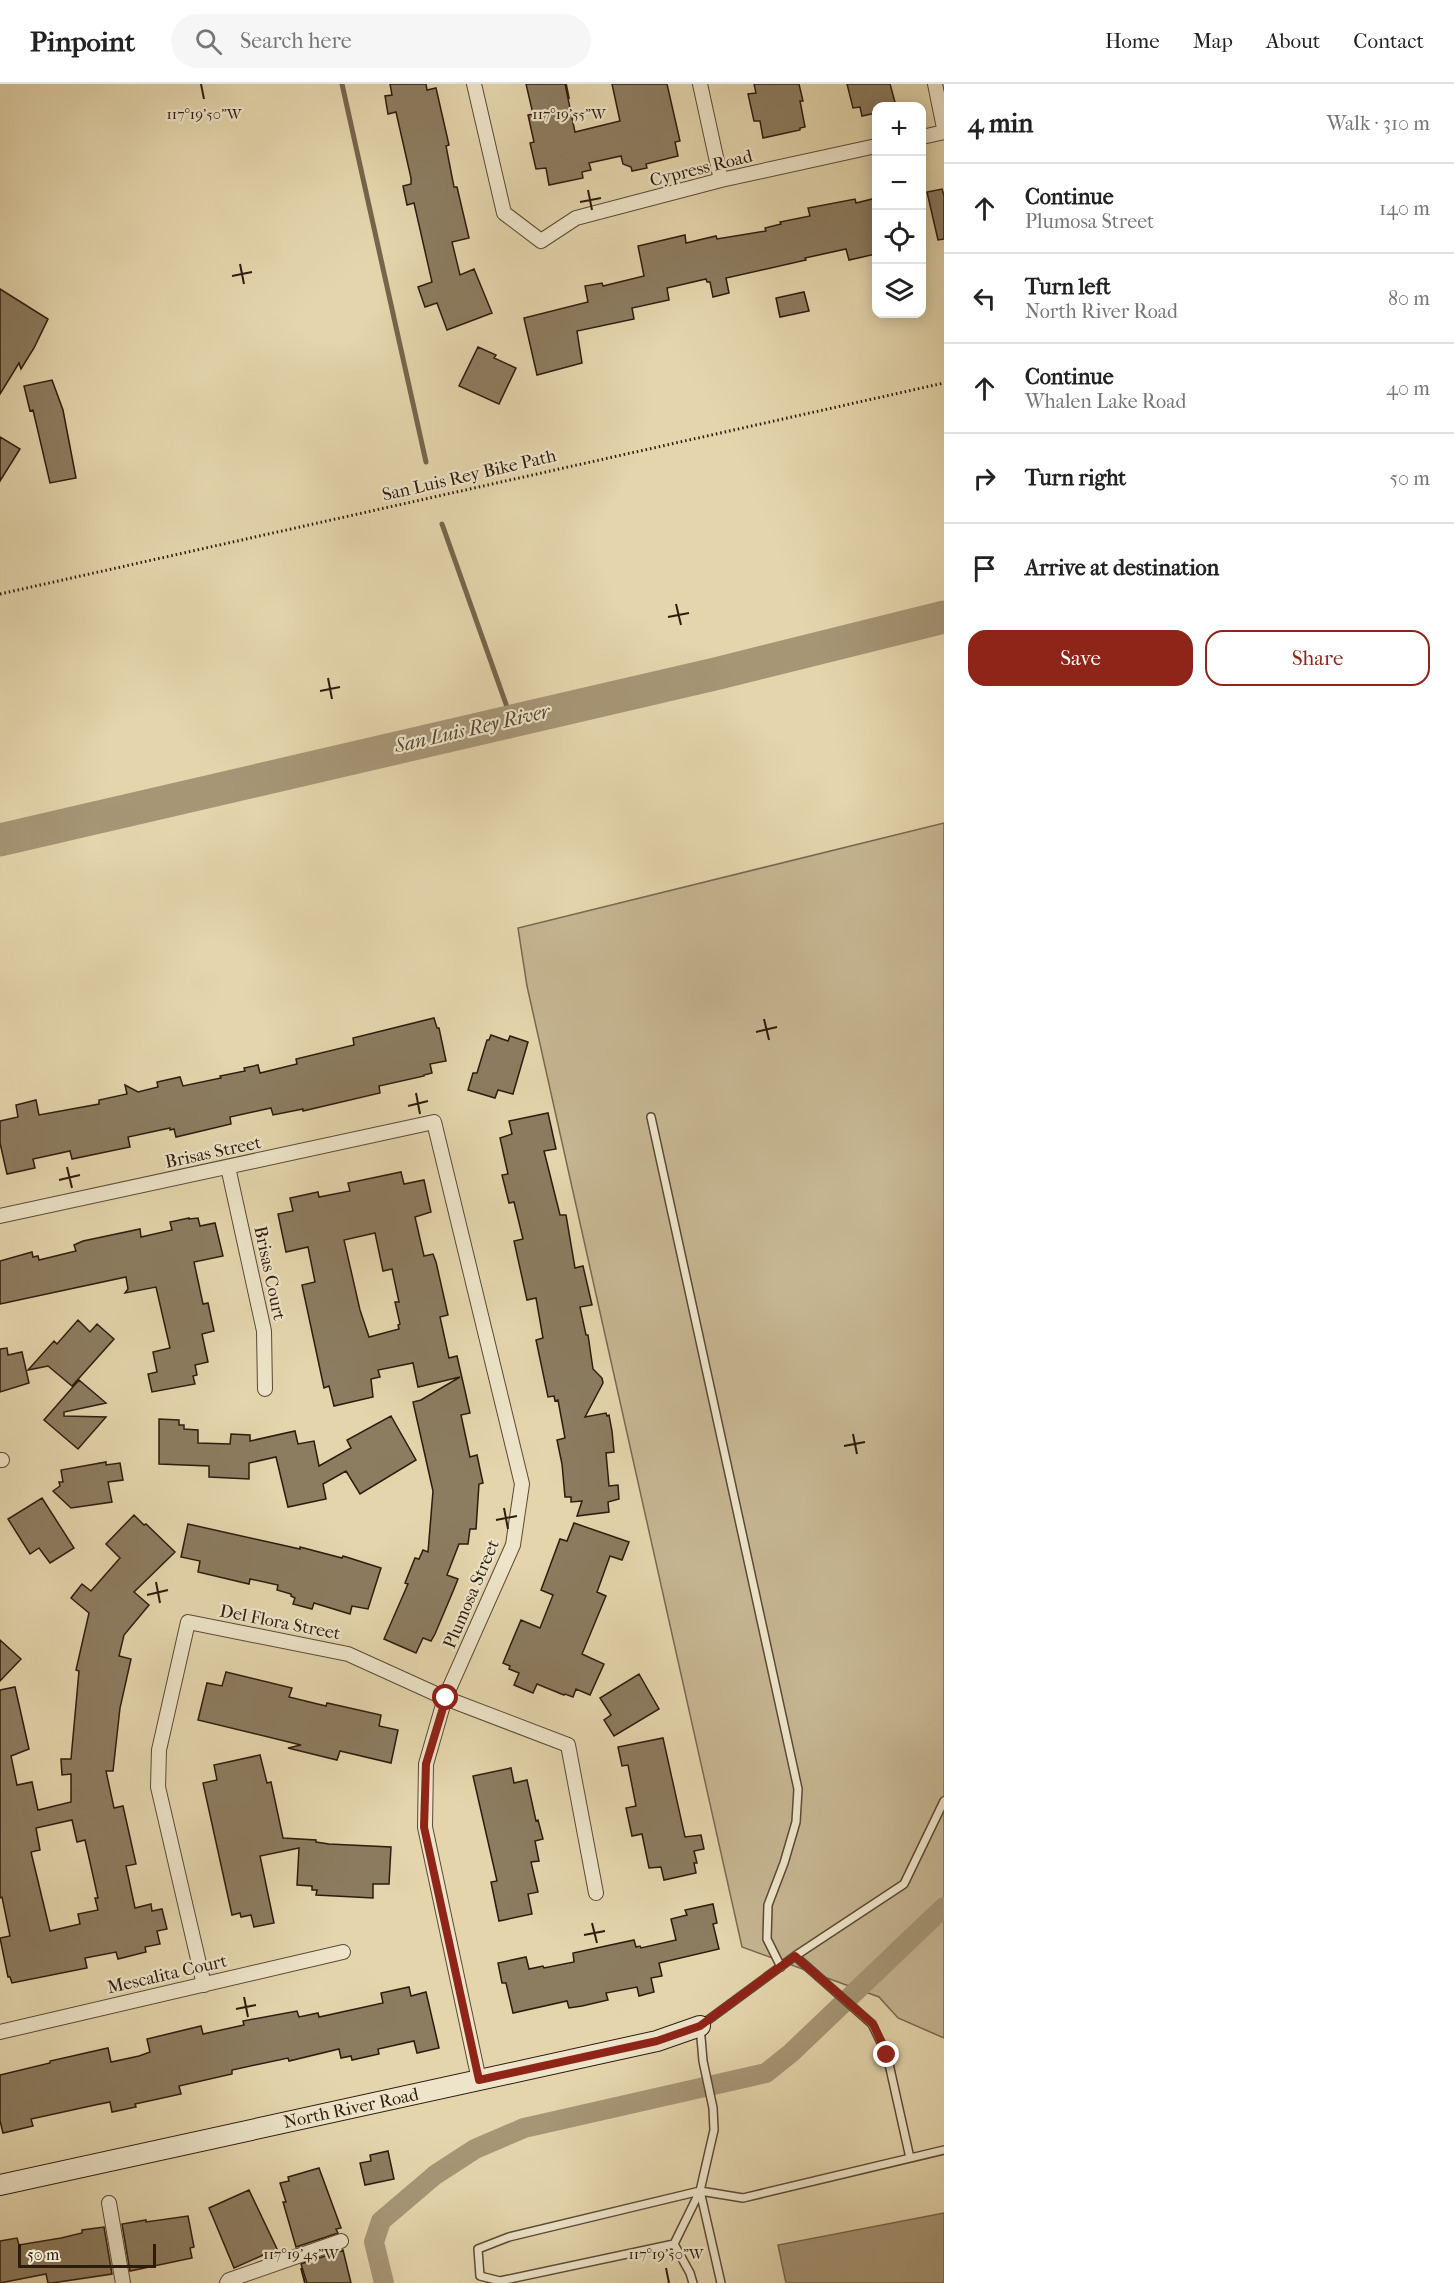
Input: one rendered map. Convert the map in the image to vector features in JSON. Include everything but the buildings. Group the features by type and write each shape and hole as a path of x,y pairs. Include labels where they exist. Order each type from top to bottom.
{"street":[{"name":"Cypress Road","path":"474,84 504,213 541,241 576,218 721,180 872,147"},
{"path":"700,84 721,180"},
{"path":"926,135 944,130 935,84"},
{"name":"Brisas Street","path":"0,1216 434,1122"},
{"name":"Plumosa Street","path":"434,1122 522,1484 513,1545 446,1698 426,1764 424,1827 479,2080"},
{"name":"Brisas Court","path":"228,1167 264,1331 265,1389"},
{"name":"Del Flora Street","path":"204,1985 158,1787 159,1750 188,1622 348,1654 446,1698 568,1745 596,1893"},
{"name":"Mescalita Court","path":"0,2032 343,1952"},
{"name":"North River Road","path":"0,2185 657,2041 700,2026"},
{"path":"109,2203 123,2283"},
{"path":"227,2283 229,2280 341,2241"}],"lane":[{"path":"651,1117 798,1790 796,1822 768,1905 768,1939 781,1966"},
{"path":"674,2244 700,2191 714,2130 700,2026 795,1956 904,1884 944,1801"},
{"path":"795,1956 873,2024 887,2055 910,2158"},
{"path":"674,2244 500,2281 479,2279 478,2249 508,2237 700,2191 743,2198 944,2150"},
{"path":"700,2191 721,2283"},
{"path":"674,2244 693,2283"}],"path":[{"name":"San Luis Rey Bike Path","path":"0,594 944,382"}],"shaded area":[{"path":"944,823 944,2038 898,2018 879,1997 742,1947 527,986 518,928"},
{"path":"944,2213 944,2283 786,2283 778,2245"}],"waterway":[{"path":"342,84 426,462"},
{"path":"442,524 512,721"},
{"name":"San Luis Rey River","path":"0,840 715,674 944,617"},
{"path":"384,2283 374,2242 381,2221 435,2175 475,2149 524,2128 766,2073 791,2053 944,1907"}],"route":[{"path":"446,1698 426,1764 424,1827 479,2080 657,2041 700,2026 795,1956 873,2024 887,2055"}]}
